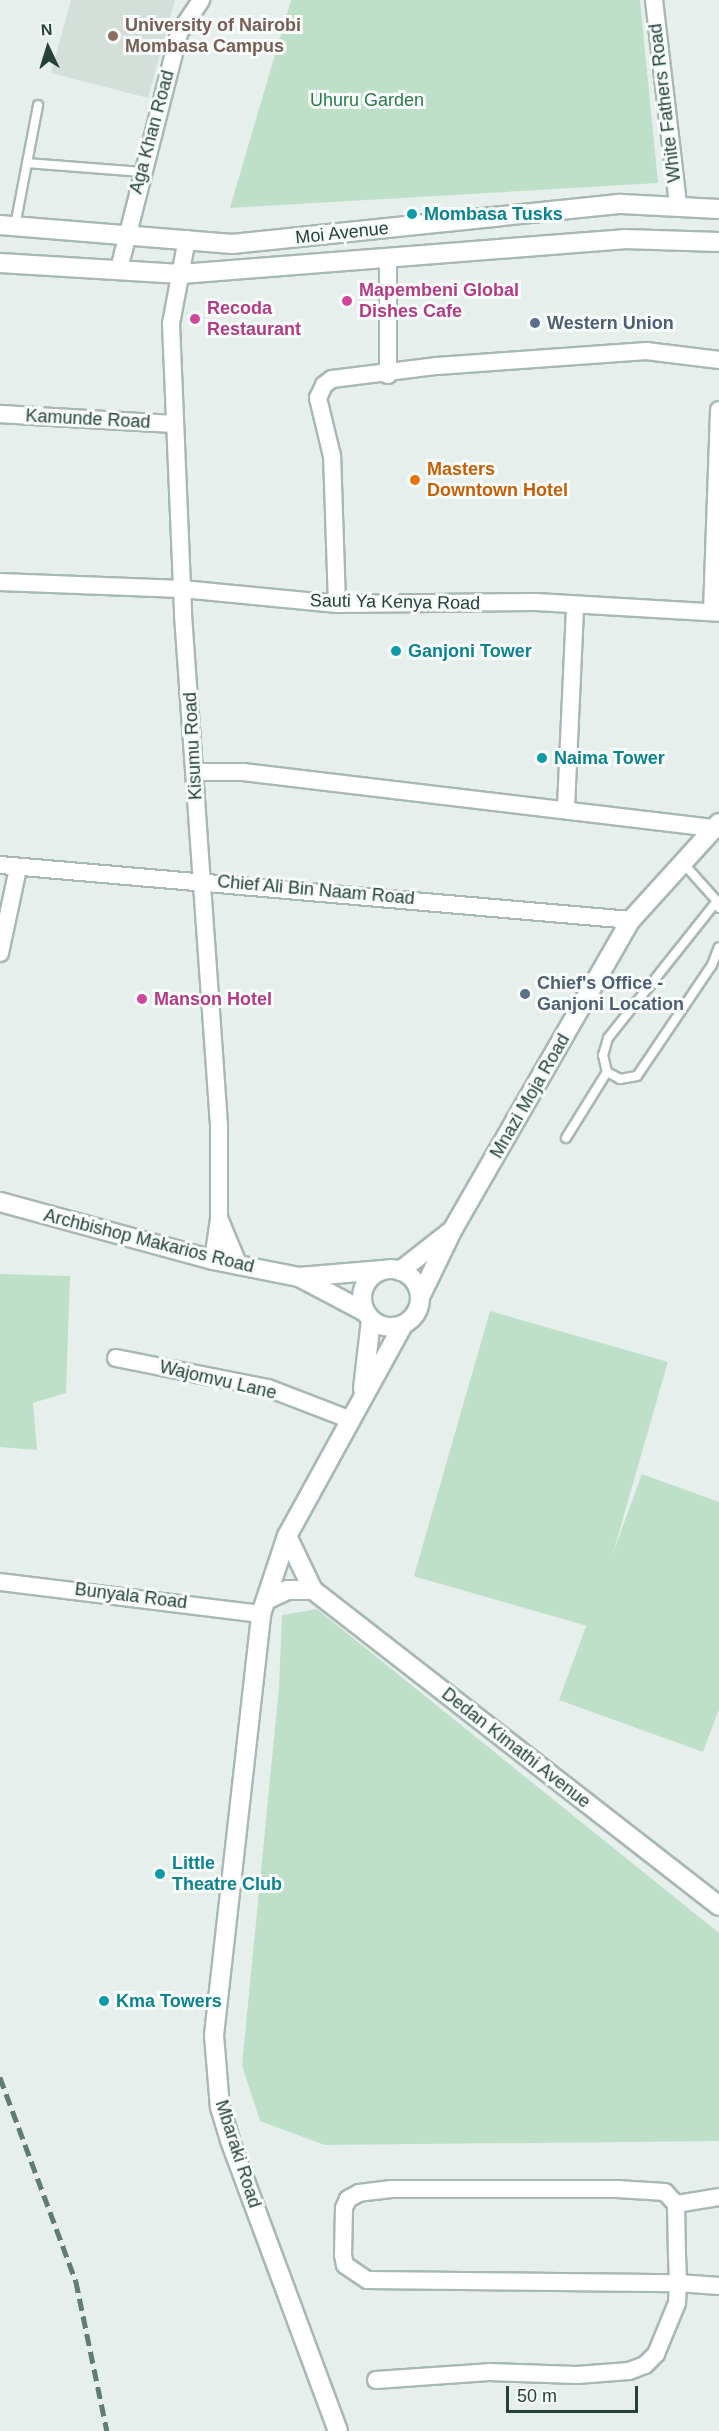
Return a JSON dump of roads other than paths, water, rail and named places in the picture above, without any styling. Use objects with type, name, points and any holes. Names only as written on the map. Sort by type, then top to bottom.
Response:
[{"type":"main road","name":"Moi Avenue","points":[[7,225],[232,244],[621,204],[678,205],[719,209]]},
{"type":"main road","name":"Moi Avenue","points":[[0,263],[119,268],[181,274],[388,260],[624,239],[719,242]]},
{"type":"main road","name":"Mnazi Moja Road","points":[[420,1297],[453,1229],[632,920],[717,825]]},
{"type":"main road","name":"Archbishop Makarios Road","points":[[0,1202],[213,1260],[299,1277]]},
{"type":"main road","points":[[362,1400],[368,1316],[364,1287],[453,1229]]},
{"type":"main road","points":[[263,1607],[287,1536],[403,1324],[412,1318],[420,1297],[417,1285],[392,1270],[299,1277]]},
{"type":"main road","points":[[299,1277],[368,1316],[381,1326],[403,1324]]},
{"type":"main road","name":"Dedan Kimathi Avenue","points":[[287,1536],[313,1590],[719,1906]]},
{"type":"main road","points":[[263,1607],[287,1590],[313,1590]]},
{"type":"main road","name":"Mbaraki Road","points":[[263,1607],[214,2034],[218,2088],[230,2140],[338,2431]]},
{"type":"street","name":"Aga Khan Road","points":[[119,268],[125,234],[179,33],[200,0]]},
{"type":"street","name":"White Fathers Road","points":[[654,0],[678,205]]},
{"type":"street","name":"Kisumu Road","points":[[187,239],[171,324],[182,589],[219,1125],[219,1219],[213,1260]]},
{"type":"street","points":[[387,375],[388,260]]},
{"type":"street","points":[[338,604],[332,456],[319,405],[319,391],[332,379],[367,373],[387,375],[437,366],[646,351],[719,360]]},
{"type":"street","points":[[716,612],[719,410]]},
{"type":"street","name":"Kamunde Road","points":[[0,414],[176,424]]},
{"type":"street","name":"Sauti Ya Kenya Road","points":[[0,582],[182,589],[338,604],[536,602],[575,606],[716,612]]},
{"type":"street","points":[[566,807],[575,606]]},
{"type":"street","points":[[195,772],[243,772],[717,825]]},
{"type":"street","name":"Chief Ali Bin Naam Road","points":[[0,865],[632,920]]},
{"type":"street","points":[[0,953],[18,868]]},
{"type":"street","name":"Kisumu Road","points":[[219,1219],[239,1266]]},
{"type":"street","name":"Wajomvu Lane","points":[[116,1358],[268,1388],[351,1420]]},
{"type":"street","name":"Bunyala Road","points":[[0,1582],[263,1607]]},
{"type":"street","points":[[376,2380],[449,2374],[544,2376],[628,2371],[645,2365],[656,2354],[671,2320],[678,2283],[675,2204],[673,2197],[665,2192],[617,2189],[391,2189],[359,2193],[348,2199],[344,2208],[343,2255],[345,2265],[367,2280],[678,2283],[719,2286]]},
{"type":"street","points":[[675,2204],[719,2197]]},
{"type":"lane","points":[[7,225],[27,163],[38,105]]},
{"type":"lane","points":[[27,163],[142,172]]},
{"type":"lane","points":[[566,1138],[607,1072],[603,1055],[608,1038],[718,905],[684,863]]},
{"type":"lane","points":[[607,1072],[620,1079],[637,1076],[712,965],[719,947]]},
{"type":"railway","points":[[0,2077],[76,2281],[107,2431]]},
{"type":"place","name":"University of Nairobi Mombasa Campus","points":[[113,36]]},
{"type":"place","name":"Mombasa Tusks","points":[[412,214]]},
{"type":"place","name":"Mapembeni Global Dishes Cafe","points":[[347,301]]},
{"type":"place","name":"Recoda Restaurant","points":[[195,319]]},
{"type":"place","name":"Western Union","points":[[535,323]]},
{"type":"place","name":"Masters Downtown Hotel","points":[[415,480]]},
{"type":"place","name":"Ganjoni Tower","points":[[396,651]]},
{"type":"place","name":"Naima Tower","points":[[542,758]]},
{"type":"place","name":"Chief's Office - Ganjoni Location","points":[[525,994]]},
{"type":"place","name":"Manson Hotel","points":[[142,999]]},
{"type":"place","name":"Little Theatre Club","points":[[160,1874]]},
{"type":"place","name":"Kma Towers","points":[[104,2001]]},
{"type":"park label","name":"Uhuru Garden","points":[[367,100]]}]
